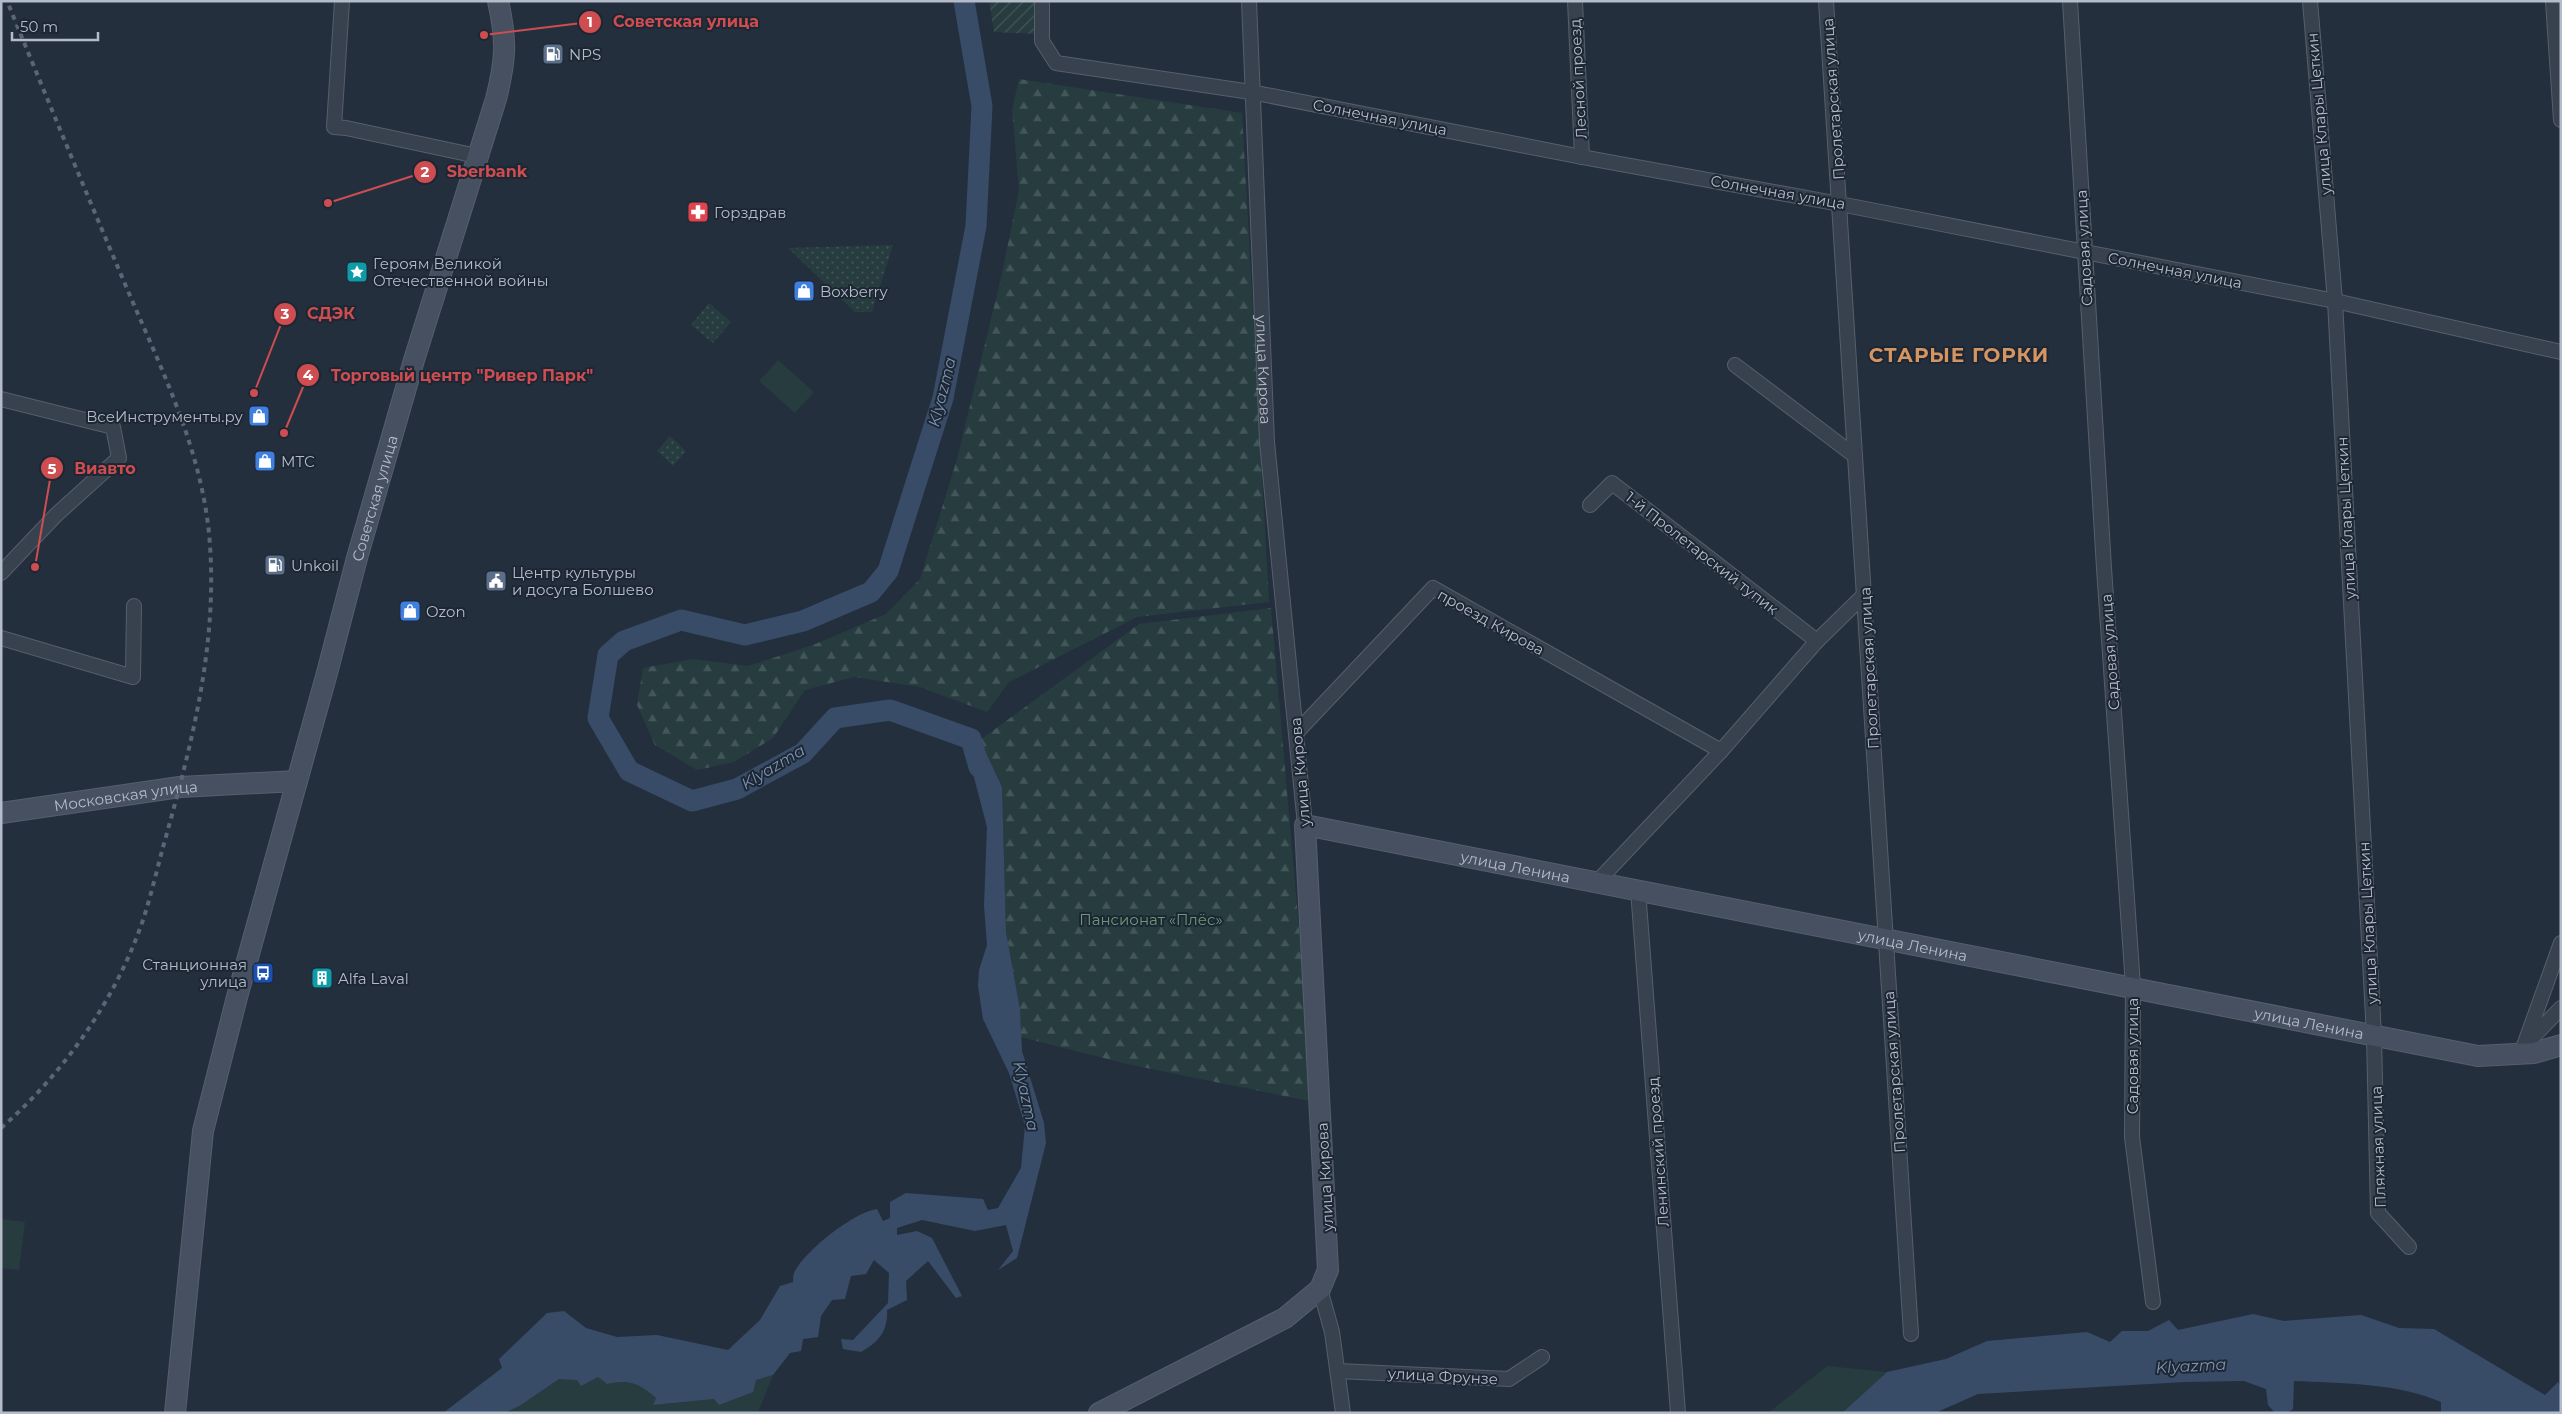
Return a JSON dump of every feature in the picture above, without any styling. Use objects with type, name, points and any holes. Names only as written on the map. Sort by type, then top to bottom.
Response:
[{"type":"street","points":[[342,1],[334,127],[477,156]]},
{"type":"street","name":"Советская улица","points":[[175,1413],[203,1131],[236,996],[411,370],[496,98],[505,63],[505,34],[498,1]]},
{"type":"street","name":"Солнечная улица","points":[[1042,1],[1042,41],[1056,63],[1251,92],[1582,157],[1840,204],[2335,301],[2561,352]]},
{"type":"street","name":"улица Кирова","points":[[1249,1],[1251,92],[1267,442],[1305,825],[1329,1248],[1328,1270],[1320,1289]]},
{"type":"street","name":"Лесной проезд","points":[[1575,1],[1582,157]]},
{"type":"street","name":"Пролетарская улица","points":[[1826,1],[1911,1334]]},
{"type":"street","name":"Садовая улица","points":[[2070,1],[2133,986],[2132,1137],[2153,1302]]},
{"type":"street","name":"улица Клары Цеткин","points":[[2310,1],[2335,301],[2374,1036]]},
{"type":"street","points":[[2553,1],[2561,120]]},
{"type":"street","points":[[1735,365],[1855,456]]},
{"type":"street","points":[[1,399],[113,427],[119,458],[56,515],[1,574]]},
{"type":"street","name":"1-й Пролетарский тупик","points":[[1590,505],[1612,483],[1817,642]]},
{"type":"street","name":"проезд Кирова","points":[[1297,732],[1433,588],[1720,751]]},
{"type":"street","points":[[1597,882],[1720,751],[1817,642],[1865,594]]},
{"type":"street","points":[[1,638],[132,677],[134,606]]},
{"type":"street","name":"Московская улица","points":[[1,813],[180,787],[296,781]]},
{"type":"street","points":[[252,784],[288,809]]},
{"type":"street","name":"улица Ленина","points":[[1305,825],[2133,986],[2478,1056],[2522,1050],[2548,1050],[2561,1045]]},
{"type":"street","name":"Ленинский проезд","points":[[1638,890],[1678,1413]]},
{"type":"street","points":[[2522,1050],[2561,943]]},
{"type":"street","points":[[2522,1050],[2561,1008]]},
{"type":"street","name":"Пляжная улица","points":[[2374,1036],[2378,1213],[2409,1247]]},
{"type":"street","points":[[1099,1413],[1285,1318],[1320,1289],[1332,1332],[1343,1413]]},
{"type":"street","name":"улица Фрунзе","points":[[1338,1371],[1509,1379],[1542,1357]]},
{"type":"green space","points":[[989,1],[1037,1],[1036,34],[994,32]]},
{"type":"green space","points":[[1019,79],[1242,113],[1269,602],[1137,617],[1009,682],[987,712],[920,687],[854,677],[805,690],[773,738],[734,762],[697,770],[655,745],[637,705],[643,668],[693,659],[748,666],[813,645],[886,614],[920,579],[957,459],[1001,278],[1019,190],[1012,110]]},
{"type":"green space","points":[[893,245],[872,312],[855,312],[788,248]]},
{"type":"green space","points":[[709,303],[731,322],[713,343],[691,325]]},
{"type":"green space","points":[[778,360],[814,392],[795,413],[759,381]]},
{"type":"green space","points":[[670,436],[686,451],[673,466],[657,451]]},
{"type":"green space","name":"Пансионат «Плёс»","points":[[1271,608],[1314,1102],[1127,1064],[1021,1037],[1020,1009],[1006,932],[1002,787],[980,740],[1139,624]]},
{"type":"green space","points":[[1,1219],[25,1222],[19,1270],[1,1268]]},
{"type":"green space","points":[[1827,1366],[1887,1372],[1842,1413],[1768,1413]]},
{"type":"green space","points":[[773,1375],[758,1413],[505,1413],[521,1405],[559,1379],[598,1377],[607,1384],[628,1382],[639,1386],[656,1398],[653,1405],[714,1399],[756,1380]]},
{"type":"water","points":[[964,739],[980,740],[1002,787],[1006,932],[1020,1009],[1022,1051],[1044,1123],[1046,1143],[1017,1258],[998,1270],[1013,1251],[1006,1225],[975,1231],[922,1220],[897,1228],[897,1235],[917,1231],[932,1238],[962,1296],[956,1298],[928,1261],[906,1281],[907,1300],[887,1310],[884,1330],[877,1340],[861,1352],[843,1349],[841,1339],[853,1340],[888,1303],[889,1273],[874,1260],[866,1274],[851,1276],[845,1299],[832,1300],[821,1316],[818,1337],[803,1339],[801,1351],[790,1353],[773,1375],[756,1380],[753,1392],[719,1405],[714,1399],[653,1405],[656,1398],[639,1386],[628,1382],[607,1384],[598,1377],[581,1386],[577,1380],[559,1379],[521,1405],[505,1413],[443,1413],[502,1368],[499,1359],[547,1313],[564,1311],[586,1328],[617,1337],[657,1335],[728,1350],[760,1320],[780,1286],[793,1282],[795,1271],[809,1253],[832,1233],[856,1217],[877,1209],[883,1221],[890,1218],[890,1202],[906,1193],[983,1199],[988,1210],[998,1208],[1021,1168],[1025,1126],[1009,1073],[983,1019],[978,986],[979,970],[987,945],[984,906],[987,827]]},
{"type":"water","points":[[2253,1314],[2284,1321],[2361,1315],[2399,1328],[2434,1329],[2545,1395],[2558,1382],[2561,1387],[2561,1413],[2448,1413],[2441,1412],[2441,1402],[2406,1391],[2369,1385],[2294,1381],[2293,1409],[2287,1413],[2275,1413],[2268,1405],[2266,1389],[2244,1381],[2185,1382],[1978,1394],[1935,1413],[1842,1413],[1887,1372],[1946,1359],[1987,1341],[2087,1332],[2110,1342],[2122,1331],[2148,1331],[2169,1320],[2178,1330]]},
{"type":"waterway","name":"Klyazma","points":[[964,1],[982,106],[976,226],[943,398],[888,571],[871,592],[803,621],[745,635],[681,620],[624,641],[608,655],[598,718],[629,771],[692,801],[737,789],[803,753],[835,718],[890,710],[971,739],[979,767]]},
{"type":"railway","points":[[1,1128],[47,1083],[86,1032],[104,1005],[133,947],[150,898],[194,727],[207,650],[211,572],[209,533],[204,500],[197,468],[176,406],[7,1]]},
{"type":"place","name":"Советская улица","points":[[484,35]]},
{"type":"place","name":"NPS","points":[[553,54]]},
{"type":"place","name":"Sberbank","points":[[328,203]]},
{"type":"place","name":"Горздрав","points":[[698,212]]},
{"type":"place","name":"Героям Великой Отечественной войны","points":[[357,272]]},
{"type":"place","name":"Boxberry","points":[[804,291]]},
{"type":"place","name":"СДЭК","points":[[254,393]]},
{"type":"place","name":"ВсеИнструменты.ру","points":[[259,416]]},
{"type":"place","name":"Торговый центр \"Ривер Парк\"","points":[[284,433]]},
{"type":"place","name":"МТС","points":[[265,461]]},
{"type":"place","name":"Unkoil","points":[[275,565]]},
{"type":"place","name":"Виавто","points":[[35,567]]},
{"type":"place","name":"Центр культуры и досуга Болшево","points":[[496,581]]},
{"type":"place","name":"Ozon","points":[[410,611]]},
{"type":"place","name":"Станционная улица","points":[[263,973]]},
{"type":"place","name":"Alfa Laval","points":[[322,978]]},
{"type":"district","name":"СТАРЫЕ ГОРКИ","points":[[1959,355]]}]
